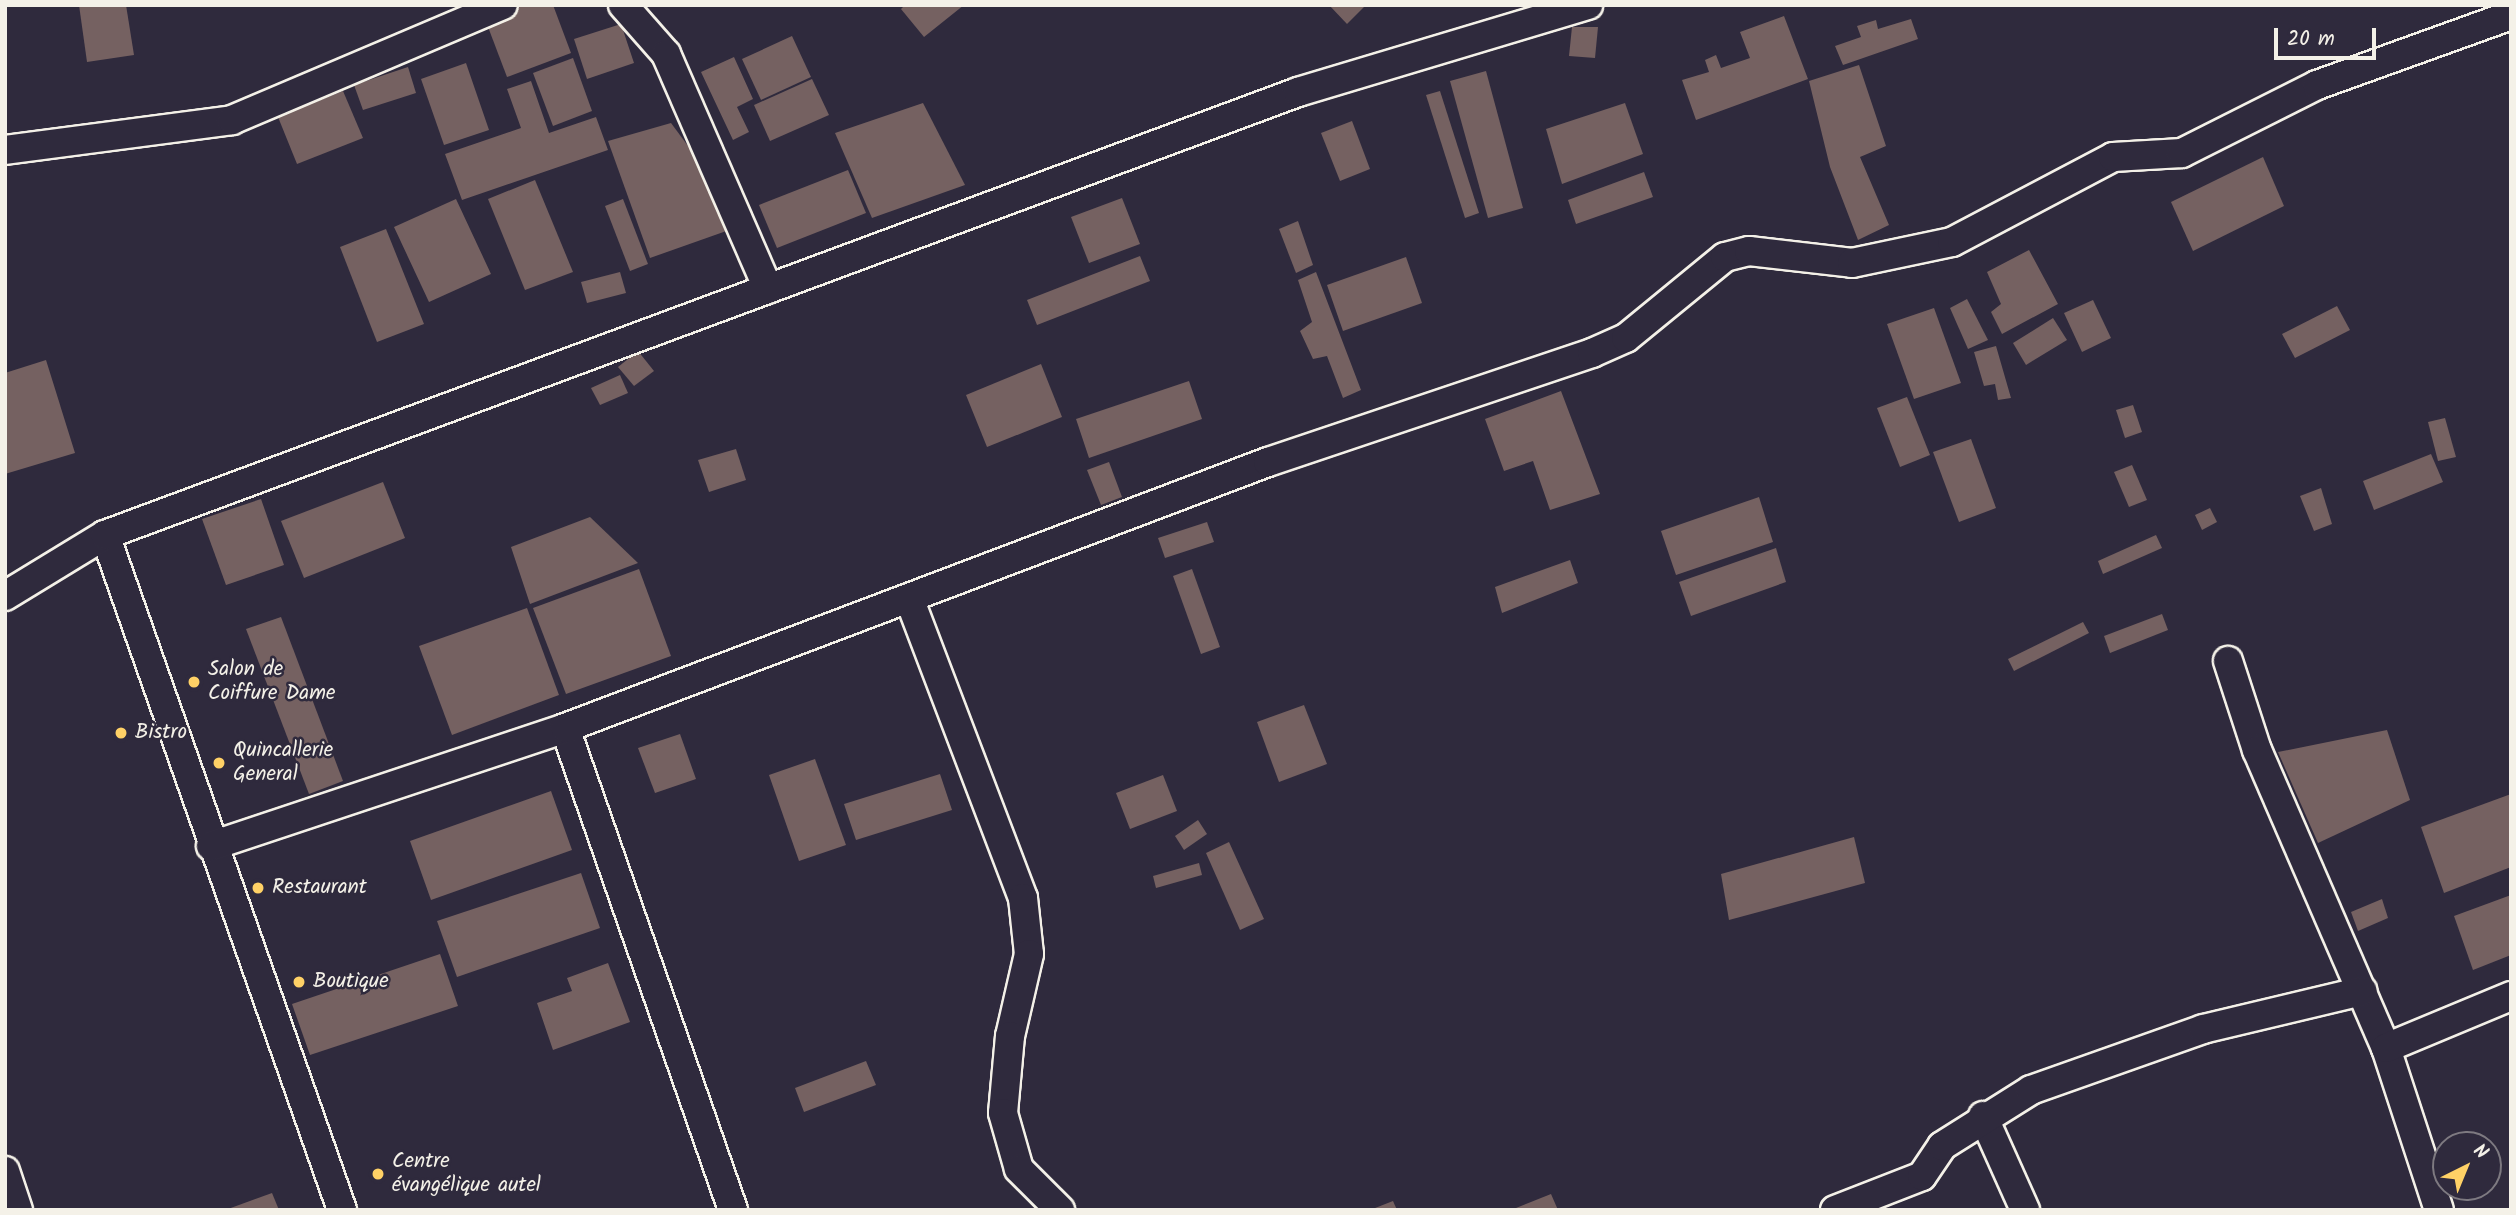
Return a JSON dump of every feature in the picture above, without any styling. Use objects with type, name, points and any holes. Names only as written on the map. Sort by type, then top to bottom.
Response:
[{"type":"street","points":[[5,150],[232,120],[503,5]]},
{"type":"street","points":[[623,5],[666,54],[768,289]]},
{"type":"street","points":[[5,596],[105,535],[1298,92],[1588,5]]},
{"type":"street","points":[[211,846],[565,728],[1268,462],[1603,348],[1666,309],[1725,257],[1749,251],[1827,265],[1952,242],[2113,156],[2182,153],[2317,85],[2511,15]]},
{"type":"street","points":[[105,535],[211,846],[342,1210]]},
{"type":"street","points":[[909,598],[1023,898],[1029,954],[1010,1036],[1003,1113],[1019,1169],[1059,1210]]},
{"type":"street","points":[[2228,661],[2257,750],[2363,991],[2385,1048],[2438,1210]]},
{"type":"street","points":[[565,728],[733,1210]]},
{"type":"street","points":[[1835,1210],[1922,1175],[1942,1146],[1983,1116],[2031,1090],[2203,1029],[2363,991]]},
{"type":"street","points":[[2385,1048],[2511,996]]},
{"type":"street","points":[[1983,1116],[2025,1210]]},
{"type":"street","points":[[5,1171],[18,1210]]},
{"type":"building","points":[[79,5],[126,5],[134,55],[87,62]]},
{"type":"building","points":[[524,5],[553,5],[571,53],[507,77],[485,19]]},
{"type":"building","points":[[905,5],[964,5],[924,37],[901,9]]},
{"type":"building","points":[[1329,5],[1366,5],[1347,24]]},
{"type":"building","points":[[1784,16],[1808,79],[1696,120],[1682,80],[1709,72],[1705,60],[1716,55],[1721,68],[1750,58],[1740,32]]},
{"type":"building","points":[[1911,19],[1918,39],[1843,65],[1835,46],[1861,37],[1857,26],[1876,20],[1878,29]]},
{"type":"building","points":[[621,24],[634,63],[587,79],[574,39]]},
{"type":"building","points":[[1572,27],[1598,27],[1595,58],[1569,56]]},
{"type":"building","points":[[792,36],[811,77],[761,100],[742,59]]},
{"type":"building","points":[[734,57],[753,99],[737,107],[749,132],[733,140],[701,72]]},
{"type":"building","points":[[573,58],[592,111],[553,126],[533,73]]},
{"type":"building","points":[[466,63],[489,130],[444,145],[421,79]]},
{"type":"building","points":[[1859,65],[1886,146],[1860,157],[1889,225],[1858,240],[1830,167],[1809,81]]},
{"type":"building","points":[[408,67],[416,93],[363,110],[354,85]]},
{"type":"building","points":[[1486,71],[1523,208],[1488,218],[1450,81]]},
{"type":"building","points":[[812,79],[829,115],[770,141],[754,105]]},
{"type":"building","points":[[531,81],[549,133],[596,117],[608,150],[462,200],[445,154],[521,128],[507,89]]},
{"type":"building","points":[[343,91],[363,138],[297,164],[278,117]]},
{"type":"building","points":[[1440,91],[1479,213],[1465,218],[1426,95]]},
{"type":"building","points":[[923,103],[965,185],[872,218],[835,133]]},
{"type":"building","points":[[1625,103],[1643,154],[1562,184],[1546,129]]},
{"type":"building","points":[[1352,121],[1370,169],[1340,181],[1321,133]]},
{"type":"building","points":[[671,123],[714,181],[732,229],[650,258],[608,141]]},
{"type":"building","points":[[2263,157],[2284,206],[2193,251],[2171,202]]},
{"type":"building","points":[[848,170],[866,213],[777,248],[759,205]]},
{"type":"building","points":[[1644,172],[1653,197],[1576,224],[1568,200]]},
{"type":"building","points":[[535,180],[573,272],[525,290],[488,199]]},
{"type":"building","points":[[1122,198],[1140,244],[1089,263],[1071,217]]},
{"type":"building","points":[[456,199],[491,274],[429,302],[394,227]]},
{"type":"building","points":[[623,199],[648,264],[630,271],[605,206]]},
{"type":"building","points":[[1298,221],[1313,265],[1296,273],[1279,229]]},
{"type":"building","points":[[386,229],[424,324],[377,342],[340,247]]},
{"type":"building","points":[[2029,250],[2058,304],[2002,334],[1991,312],[2001,304],[1987,272]]},
{"type":"building","points":[[1140,256],[1150,281],[1037,325],[1027,300]]},
{"type":"building","points":[[1406,257],[1422,303],[1343,331],[1327,285]]},
{"type":"building","points":[[620,272],[626,293],[587,303],[581,282]]},
{"type":"building","points":[[1316,272],[1361,390],[1343,398],[1327,356],[1313,359],[1300,331],[1312,322],[1298,280]]},
{"type":"building","points":[[1967,299],[1988,340],[1968,349],[1950,308]]},
{"type":"building","points":[[2093,300],[2111,338],[2082,352],[2064,313]]},
{"type":"building","points":[[2337,306],[2350,330],[2295,358],[2282,334]]},
{"type":"building","points":[[1934,308],[1961,383],[1914,399],[1887,324]]},
{"type":"building","points":[[2053,318],[2067,340],[2026,365],[2013,343]]},
{"type":"building","points":[[1996,346],[2011,398],[1998,400],[1995,384],[1984,386],[1974,352]]},
{"type":"building","points":[[638,351],[654,371],[634,386],[618,367]]},
{"type":"building","points":[[46,360],[75,453],[5,474],[5,373]]},
{"type":"building","points":[[1041,364],[1062,417],[987,447],[966,395]]},
{"type":"building","points":[[620,375],[628,393],[600,405],[591,388]]},
{"type":"building","points":[[1189,381],[1202,419],[1089,458],[1076,419]]},
{"type":"building","points":[[1561,391],[1600,494],[1550,510],[1533,461],[1504,471],[1485,419]]},
{"type":"building","points":[[1907,397],[1930,455],[1900,467],[1877,408]]},
{"type":"building","points":[[2133,405],[2142,432],[2125,438],[2116,410]]},
{"type":"building","points":[[2445,418],[2456,457],[2438,461],[2428,422]]},
{"type":"building","points":[[1971,439],[1996,508],[1959,522],[1933,452]]},
{"type":"building","points":[[736,449],[746,480],[709,492],[698,460]]},
{"type":"building","points":[[2431,454],[2443,482],[2374,510],[2363,481]]},
{"type":"building","points":[[1109,462],[1122,497],[1101,505],[1087,470]]},
{"type":"building","points":[[2132,465],[2147,500],[2129,507],[2114,472]]},
{"type":"building","points":[[383,482],[405,538],[304,578],[281,521]]},
{"type":"building","points":[[2321,488],[2332,524],[2314,531],[2300,496]]},
{"type":"building","points":[[1759,497],[1773,542],[1676,575],[1661,531]]},
{"type":"building","points":[[261,499],[284,565],[226,585],[202,519]]},
{"type":"building","points":[[2210,508],[2217,522],[2202,530],[2195,515]]},
{"type":"building","points":[[590,517],[638,563],[530,604],[511,547]]},
{"type":"building","points":[[1207,522],[1214,542],[1165,558],[1158,538]]},
{"type":"building","points":[[2156,535],[2162,548],[2103,574],[2098,561]]},
{"type":"building","points":[[1776,548],[1786,582],[1691,616],[1679,582]]},
{"type":"building","points":[[1570,560],[1578,583],[1502,613],[1495,587]]},
{"type":"building","points":[[639,569],[671,656],[566,694],[533,608]]},
{"type":"building","points":[[1192,569],[1220,647],[1201,654],[1173,576]]},
{"type":"building","points":[[527,608],[559,695],[452,735],[419,646]]},
{"type":"building","points":[[2162,614],[2168,630],[2110,653],[2104,636]]},
{"type":"building","points":[[281,617],[343,781],[309,794],[246,629]]},
{"type":"building","points":[[2083,622],[2089,633],[2014,671],[2008,659]]},
{"type":"building","points":[[1304,705],[1327,764],[1279,782],[1257,722]]},
{"type":"building","points":[[2387,730],[2410,800],[2318,843],[2278,752]]},
{"type":"building","points":[[680,734],[696,779],[655,793],[638,748]]},
{"type":"building","points":[[815,759],[846,845],[799,861],[769,775]]},
{"type":"building","points":[[940,774],[952,810],[856,840],[844,804]]},
{"type":"building","points":[[1163,775],[1177,811],[1130,829],[1116,793]]},
{"type":"building","points":[[551,791],[572,850],[431,900],[410,841]]},
{"type":"building","points":[[2511,794],[2511,867],[2444,893],[2421,827]]},
{"type":"building","points":[[1198,820],[1207,834],[1184,850],[1175,836]]},
{"type":"building","points":[[1854,837],[1865,883],[1729,920],[1721,874]]},
{"type":"building","points":[[1229,842],[1264,919],[1240,930],[1206,853]]},
{"type":"building","points":[[1199,863],[1202,875],[1156,888],[1153,876]]},
{"type":"building","points":[[581,873],[600,928],[457,977],[437,921]]},
{"type":"building","points":[[2511,895],[2511,955],[2473,970],[2454,916]]},
{"type":"building","points":[[2382,899],[2388,918],[2358,931],[2351,912]]},
{"type":"building","points":[[440,954],[458,1006],[310,1055],[292,1004]]},
{"type":"building","points":[[608,963],[630,1022],[553,1050],[537,1003],[572,991],[567,978]]},
{"type":"building","points":[[866,1061],[876,1085],[804,1112],[795,1088]]},
{"type":"building","points":[[272,1193],[279,1210],[228,1210],[228,1209]]},
{"type":"building","points":[[1551,1194],[1558,1210],[1511,1210]]},
{"type":"building","points":[[1393,1201],[1397,1210],[1370,1210]]},
{"type":"place","name":"Salon de Coiffure Dame","points":[[194,682]]},
{"type":"place","name":"Bistro","points":[[121,733]]},
{"type":"place","name":"Quincallerie General","points":[[219,763]]},
{"type":"place","name":"Restaurant","points":[[258,888]]},
{"type":"place","name":"Boutique","points":[[299,982]]},
{"type":"place","name":"Centre évangélique autel","points":[[378,1174]]}]
